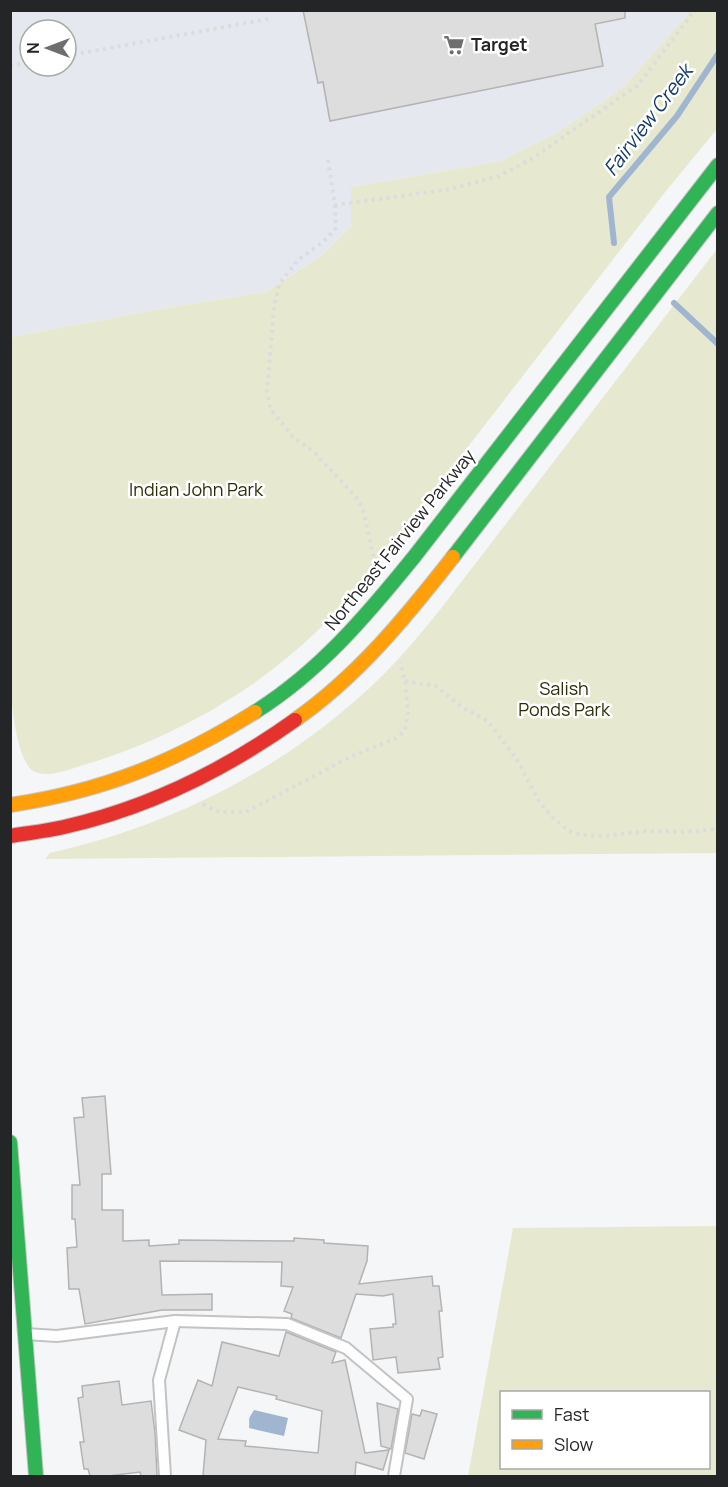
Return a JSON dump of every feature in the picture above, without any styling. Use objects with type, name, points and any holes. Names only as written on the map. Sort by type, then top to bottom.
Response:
[{"type":"main road","name":"Northeast Fairview Parkway","points":[[10,806],[29,804],[86,790],[144,772],[209,740],[237,723],[271,701],[328,656],[407,566],[717,165]]},
{"type":"main road","points":[[10,836],[32,834],[115,813],[186,786],[295,721],[344,681],[387,639],[429,588],[717,213]]},
{"type":"main road","points":[[10,1142],[36,1476]]},
{"type":"lane","points":[[165,1476],[159,1380],[175,1321]]},
{"type":"lane","points":[[25,1334],[57,1336],[175,1321],[286,1324],[346,1348],[407,1399],[394,1476]]},
{"type":"path","points":[[335,205],[451,189],[499,176],[533,158],[638,85],[695,10]]},
{"type":"path","points":[[78,54],[268,19]]},
{"type":"path","points":[[328,160],[336,228],[323,242],[297,260],[279,284],[274,308],[267,391],[271,410],[293,437],[314,452],[356,497],[363,510],[374,559]]},
{"type":"path","points":[[186,786],[199,802],[219,812],[246,812],[352,756],[397,738],[405,730],[408,713],[405,681],[400,662]]},
{"type":"path","points":[[405,681],[435,686],[463,708],[488,721],[517,760],[540,803],[568,831],[583,835],[603,836],[647,831],[683,832],[717,829]]},
{"type":"shaded area","points":[[11,11],[690,11],[625,86],[557,133],[501,161],[351,187],[351,226],[321,256],[266,292],[11,337]]},
{"type":"green space","name":"Indian John Park","points":[[690,11],[717,11],[717,129],[666,191],[355,591],[323,626],[289,656],[263,677],[206,713],[177,729],[115,755],[70,770],[46,774],[33,771],[28,766],[20,748],[11,696],[9,635],[11,337],[266,292],[321,256],[351,226],[351,187],[501,161],[557,133],[625,86]]},
{"type":"green space","name":"Salish Ponds Park","points":[[717,249],[717,853],[45,859],[50,853],[142,826],[228,788],[309,738],[382,676],[439,611]]},
{"type":"green space","points":[[717,1226],[717,1476],[468,1476],[513,1228]]},
{"type":"water","points":[[254,1410],[288,1418],[284,1436],[249,1428],[249,1419]]},
{"type":"building","name":"Target","points":[[303,10],[625,10],[625,18],[595,24],[603,66],[330,121],[323,82],[318,83]]},
{"type":"building","points":[[105,1096],[111,1174],[102,1174],[102,1210],[123,1210],[123,1241],[149,1240],[149,1246],[179,1244],[179,1240],[294,1241],[294,1238],[368,1246],[367,1261],[359,1284],[432,1276],[433,1286],[439,1286],[443,1357],[438,1358],[440,1369],[398,1373],[396,1357],[373,1360],[370,1329],[393,1327],[393,1324],[396,1324],[393,1294],[383,1296],[356,1294],[341,1338],[291,1318],[292,1314],[284,1311],[293,1287],[281,1286],[282,1262],[160,1261],[162,1295],[212,1294],[212,1310],[162,1310],[85,1324],[79,1289],[69,1289],[67,1248],[77,1247],[75,1219],[72,1219],[72,1185],[80,1185],[74,1118],[84,1117],[82,1098]]},
{"type":"building","points":[[286,1332],[336,1352],[332,1363],[345,1360],[365,1453],[389,1450],[383,1470],[356,1462],[355,1476],[203,1476],[206,1440],[179,1430],[198,1380],[212,1386],[222,1342],[279,1356]],"holes":[[[238,1387],[277,1396],[276,1399],[322,1411],[318,1453],[245,1446],[246,1441],[218,1439]]]},
{"type":"building","points":[[119,1381],[122,1405],[151,1401],[157,1476],[141,1476],[140,1472],[90,1476],[88,1469],[84,1469],[80,1442],[84,1442],[78,1398],[83,1397],[82,1386]]},
{"type":"building","points":[[377,1403],[398,1409],[391,1449],[381,1446]]},
{"type":"building","points":[[422,1410],[437,1414],[424,1459],[405,1453],[412,1414],[420,1416]]},
{"type":"waterway","name":"Fairview Creek","points":[[614,243],[609,197],[677,116],[718,54]]},
{"type":"waterway","name":"Fairview Creek","points":[[674,303],[718,344]]},
{"type":"traffic: fast","points":[[255,712],[321,661],[378,600],[414,557],[718,165]]},
{"type":"traffic: fast","points":[[453,557],[718,213]]},
{"type":"traffic: fast","points":[[10,1142],[36,1476]]},
{"type":"traffic: slow","points":[[295,720],[318,703],[360,665],[399,623],[453,557]]},
{"type":"traffic: slow","points":[[10,805],[77,792],[138,772],[196,746],[255,712]]},
{"type":"traffic: jam","points":[[10,836],[95,819],[156,798],[213,771],[295,720]]},
{"type":"place","name":"Target","points":[[454,45]]}]
